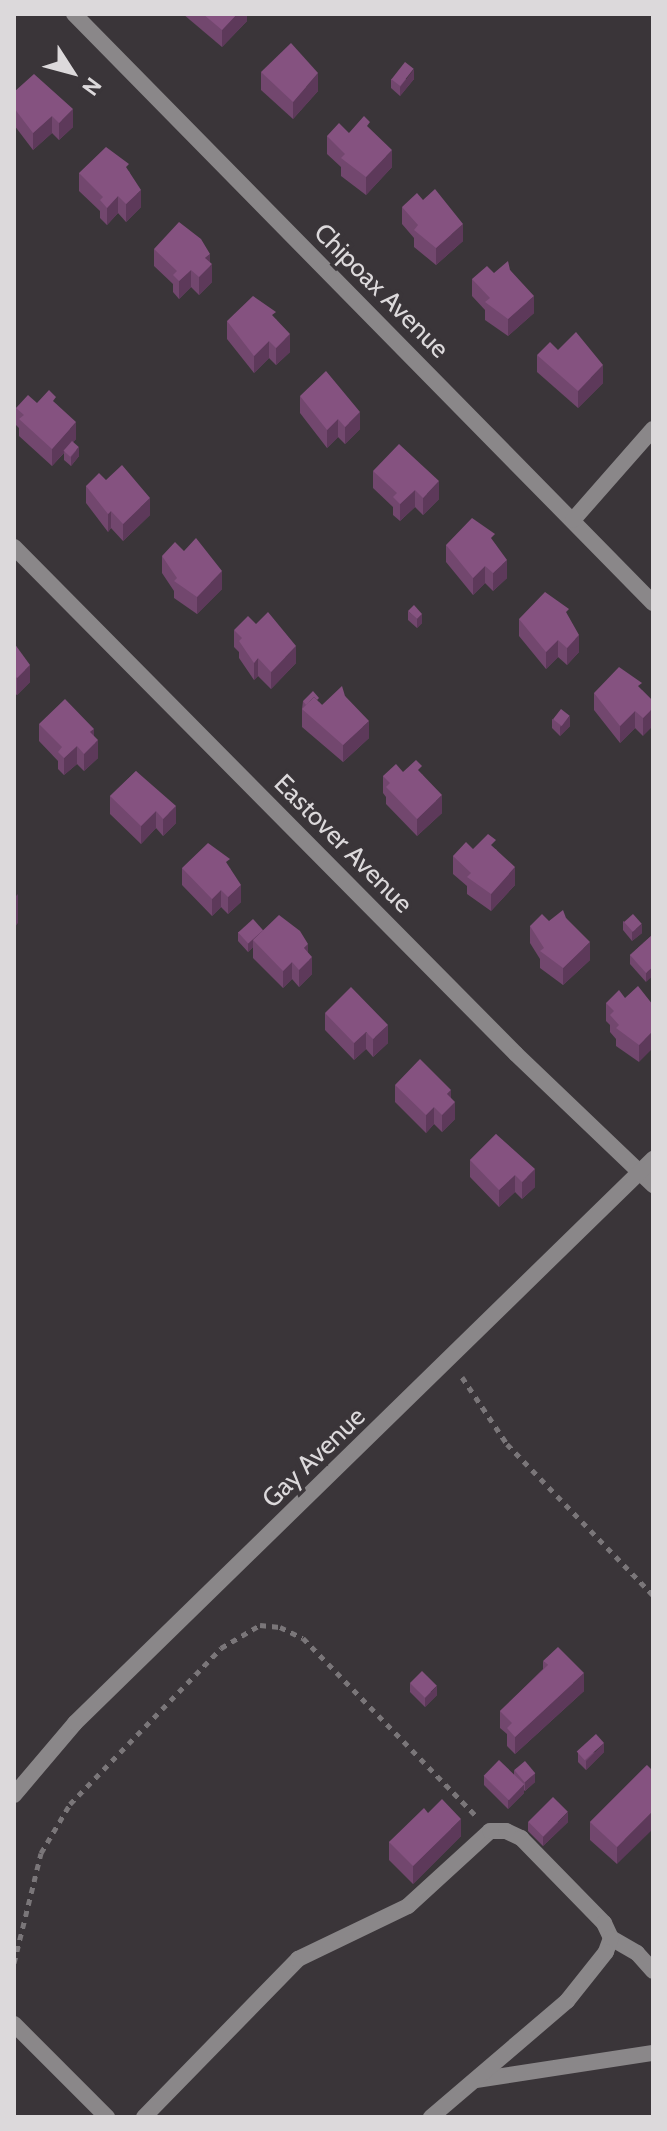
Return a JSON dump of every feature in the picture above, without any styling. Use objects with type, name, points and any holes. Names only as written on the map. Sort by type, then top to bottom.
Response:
[{"type":"street","name":"Chipoax Avenue","points":[[74,14],[653,603]]},
{"type":"street","points":[[573,520],[653,429]]},
{"type":"street","name":"Eastover Avenue","points":[[14,547],[638,1175],[653,1185]]},
{"type":"street","name":"Gay Avenue","points":[[14,1795],[75,1723],[653,1159]]},
{"type":"street","points":[[144,2117],[298,1959],[408,1906],[490,1831],[521,1838],[604,1923],[611,1938],[637,1953],[653,1971]]},
{"type":"street","points":[[431,2117],[567,2001],[606,1952],[611,1938]]},
{"type":"street","points":[[14,2024],[107,2117]]},
{"type":"street","points":[[474,2081],[653,2053]]},
{"type":"path","points":[[450,1360],[507,1444],[653,1595]]},
{"type":"path","points":[[14,1963],[41,1853],[70,1804],[221,1648],[260,1625],[280,1627],[303,1638],[490,1831]]},
{"type":"building","points":[[203,14],[237,14],[222,30]]},
{"type":"building","points":[[291,43],[318,73],[293,102],[261,72]]},
{"type":"building","points":[[405,62],[414,69],[400,86],[391,79]]},
{"type":"building","points":[[34,74],[73,109],[59,123],[52,116],[33,133],[14,108],[14,92]]},
{"type":"building","points":[[364,116],[370,122],[367,126],[392,150],[366,177],[341,158],[345,154],[327,136],[339,123],[349,133]]},
{"type":"building","points":[[106,147],[129,164],[126,167],[141,190],[126,204],[118,196],[107,208],[100,200],[103,197],[79,173]]},
{"type":"building","points":[[435,189],[463,224],[436,248],[414,230],[418,225],[402,207],[417,193],[423,200]]},
{"type":"building","points":[[179,222],[201,239],[210,254],[205,258],[212,264],[199,277],[191,270],[179,281],[173,275],[177,271],[154,249]]},
{"type":"building","points":[[508,261],[510,270],[534,296],[508,319],[485,302],[490,298],[472,279],[487,266],[494,273]]},
{"type":"building","points":[[253,296],[276,312],[272,315],[290,334],[276,348],[269,341],[254,356],[227,321]]},
{"type":"building","points":[[576,332],[603,365],[578,391],[537,355],[550,342],[558,350]]},
{"type":"building","points":[[326,371],[360,412],[345,427],[338,419],[327,430],[300,396]]},
{"type":"building","points":[[49,390],[56,397],[53,401],[76,422],[52,449],[19,419],[24,415],[16,408],[28,395],[37,403]]},
{"type":"building","points":[[72,441],[79,447],[70,457],[63,451]]},
{"type":"building","points":[[399,444],[439,481],[423,498],[415,490],[400,504],[393,497],[397,493],[373,471]]},
{"type":"building","points":[[122,465],[150,498],[123,524],[111,511],[108,514],[86,486],[99,473],[106,480]]},
{"type":"building","points":[[472,518],[495,534],[491,538],[507,560],[493,573],[485,566],[473,578],[446,545]]},
{"type":"building","points":[[196,538],[222,571],[197,597],[174,581],[177,578],[162,556],[175,542],[184,551]]},
{"type":"building","points":[[545,592],[569,609],[566,612],[579,635],[567,648],[558,640],[546,652],[519,619]]},
{"type":"building","points":[[414,605],[422,614],[417,619],[408,611]]},
{"type":"building","points":[[268,612],[296,646],[271,672],[258,658],[254,663],[239,641],[242,638],[234,630],[248,616],[256,624]]},
{"type":"building","points":[[14,643],[30,665],[17,678],[14,675]]},
{"type":"building","points":[[619,667],[642,683],[638,686],[653,701],[653,708],[643,718],[635,711],[620,726],[594,693]]},
{"type":"building","points":[[342,686],[345,696],[369,721],[343,745],[302,709],[314,697],[322,705]]},
{"type":"building","points":[[313,691],[319,698],[314,697],[306,705],[303,701]]},
{"type":"building","points":[[65,699],[94,729],[90,732],[98,740],[84,754],[77,746],[64,758],[58,752],[62,747],[39,724]]},
{"type":"building","points":[[561,709],[570,716],[562,726],[553,719]]},
{"type":"building","points":[[416,760],[422,766],[418,770],[442,795],[417,819],[386,787],[390,783],[383,776],[396,764],[403,772]]},
{"type":"building","points":[[136,771],[176,806],[163,819],[156,811],[141,826],[110,796]]},
{"type":"building","points":[[488,834],[496,840],[491,845],[515,867],[491,894],[467,877],[471,873],[453,856],[466,842],[473,849]]},
{"type":"building","points":[[208,843],[230,859],[226,862],[241,885],[228,897],[221,890],[212,899],[182,868]]},
{"type":"building","points":[[563,910],[566,918],[590,942],[563,968],[540,951],[544,948],[530,926],[542,914],[549,921]]},
{"type":"building","points":[[633,914],[642,924],[633,932],[624,922]]},
{"type":"building","points":[[279,915],[300,931],[308,944],[304,948],[312,957],[299,970],[292,962],[283,971],[253,940]]},
{"type":"building","points":[[253,919],[263,930],[248,944],[238,932]]},
{"type":"building","points":[[651,936],[653,967],[646,973],[630,955]]},
{"type":"building","points":[[638,986],[653,1005],[653,1031],[639,1045],[616,1028],[619,1025],[610,1015],[614,1011],[606,1003],[619,990],[625,998]]},
{"type":"building","points":[[351,987],[388,1025],[373,1039],[366,1032],[354,1043],[325,1013]]},
{"type":"building","points":[[420,1059],[451,1090],[447,1094],[455,1102],[442,1115],[434,1107],[426,1115],[395,1085]]},
{"type":"building","points":[[496,1134],[535,1169],[522,1182],[515,1175],[499,1190],[470,1160]]},
{"type":"building","points":[[558,1647],[584,1673],[515,1737],[507,1728],[512,1723],[500,1711],[548,1665],[543,1661]]},
{"type":"building","points":[[422,1671],[437,1686],[425,1698],[410,1683]]},
{"type":"building","points":[[596,1734],[604,1743],[585,1760],[577,1751]]},
{"type":"building","points":[[499,1760],[524,1784],[509,1800],[484,1776]]},
{"type":"building","points":[[525,1761],[535,1773],[525,1782],[514,1770]]},
{"type":"building","points":[[647,1765],[653,1771],[653,1811],[617,1847],[590,1822]]},
{"type":"building","points":[[553,1797],[568,1812],[543,1837],[528,1822]]},
{"type":"building","points":[[442,1799],[461,1819],[413,1866],[389,1842],[424,1808],[428,1813]]}]
